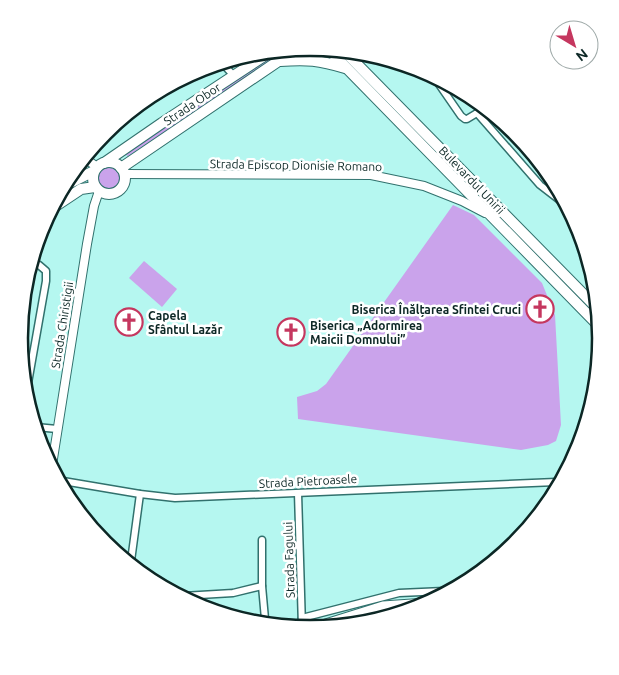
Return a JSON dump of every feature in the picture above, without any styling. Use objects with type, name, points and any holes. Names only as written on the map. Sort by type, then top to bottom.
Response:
[{"type":"main road","name":"Strada Obor","points":[[122,171],[286,57]]},
{"type":"main road","name":"Bulevardul Unirii","points":[[335,57],[591,318]]},
{"type":"main road","name":"Bulevardul Unirii","points":[[352,59],[589,300]]},
{"type":"main road","name":"Strada Obor","points":[[76,180],[98,167],[257,60]]},
{"type":"main road","points":[[277,62],[315,60],[345,68]]},
{"type":"main road","points":[[361,60],[363,71]]},
{"type":"main road","points":[[63,201],[80,189],[97,189],[108,194],[120,189],[124,182],[122,171],[113,162],[98,167],[93,179],[97,189]]},
{"type":"main road","points":[[350,616],[383,606],[401,605]]},
{"type":"street","points":[[227,68],[234,76]]},
{"type":"street","points":[[442,89],[463,118],[467,119],[479,113]]},
{"type":"street","points":[[483,116],[544,188],[553,195]]},
{"type":"street","points":[[89,162],[98,167]]},
{"type":"street","name":"Strada Episcop Dionisie Romano","points":[[122,171],[371,175],[424,186],[462,201],[491,217]]},
{"type":"street","name":"Strada Chiristigii","points":[[53,454],[97,189]]},
{"type":"street","points":[[30,373],[46,280],[46,271],[37,265]]},
{"type":"street","points":[[42,428],[57,429]]},
{"type":"street","name":"Strada Pietroasele","points":[[67,482],[175,498],[552,482]]},
{"type":"street","name":"Strada Fagului","points":[[298,493],[302,618]]},
{"type":"street","points":[[132,556],[140,494]]},
{"type":"street","points":[[262,540],[262,586],[265,616]]},
{"type":"street","points":[[196,595],[233,593],[262,586]]},
{"type":"street","points":[[302,618],[399,593],[432,591]]},
{"type":"shaded area","points":[[275,58],[128,156],[122,153],[264,60]]},
{"type":"shaded area","points":[[108,165],[117,169],[121,178],[117,187],[108,191],[99,187],[95,178],[99,169]]},
{"type":"shaded area","points":[[453,205],[474,215],[542,283],[555,315],[561,425],[556,441],[548,445],[521,450],[298,419],[297,397],[317,391],[326,384]],"holes":[[[540,295],[547,312],[544,313],[545,320],[541,322],[532,313],[534,309],[531,298]]]},
{"type":"shaded area","points":[[144,261],[177,289],[162,307],[129,278]]},
{"type":"place","name":"Biserica Înălțarea Sfintei Cruci","points":[[540,309]]},
{"type":"place","name":"Capela Sfântul Lazăr","points":[[129,322]]},
{"type":"place","name":"Biserica „Adormirea Maicii Domnului”","points":[[291,332]]}]
